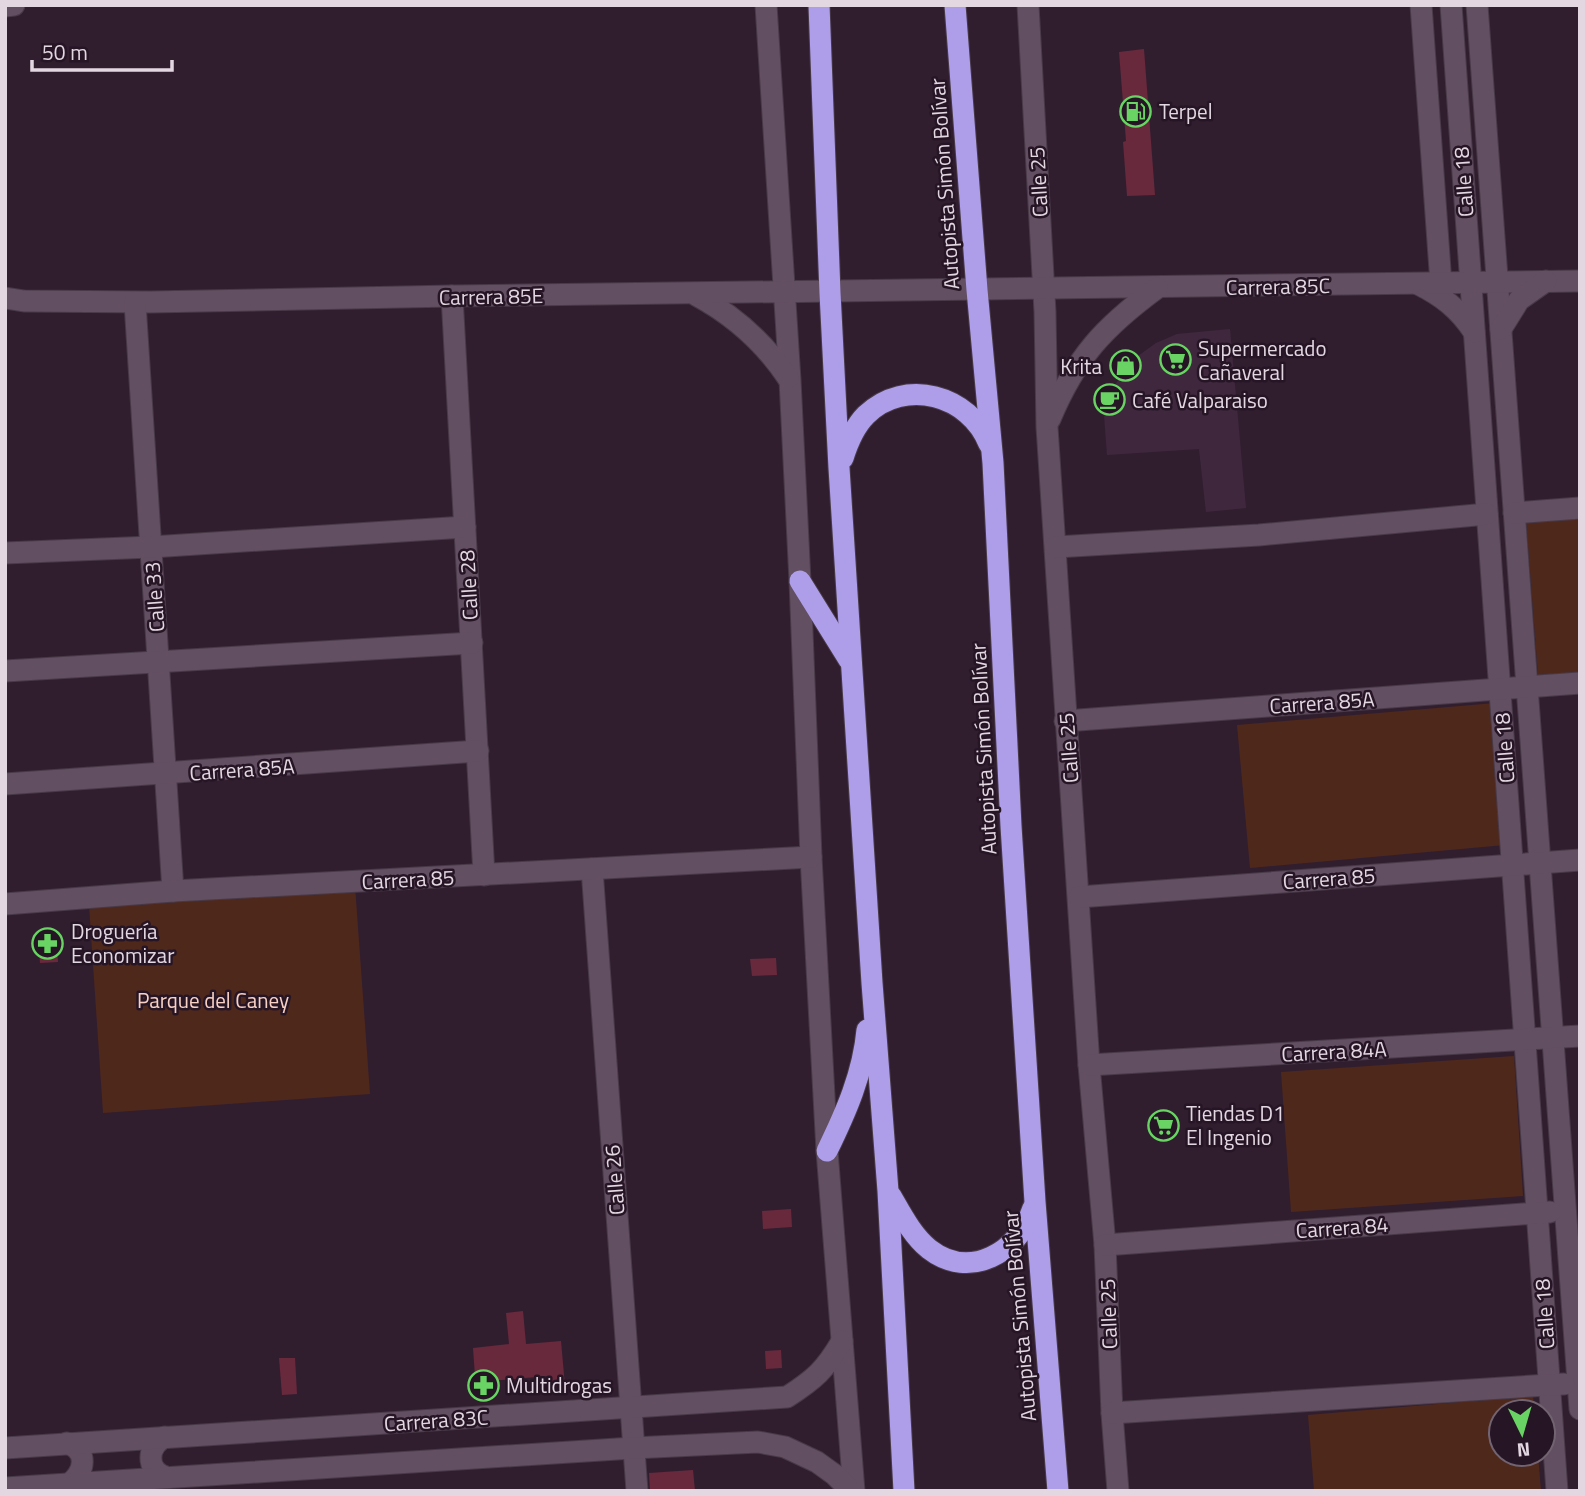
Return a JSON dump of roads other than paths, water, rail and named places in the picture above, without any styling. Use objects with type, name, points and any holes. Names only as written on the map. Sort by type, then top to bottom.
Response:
[{"type":"highway","points":[[819,5],[830,292],[850,662],[888,1191],[904,1491]]},
{"type":"highway","name":"Autopista Simón Bolívar","points":[[955,5],[976,290],[993,463],[1035,1202],[1058,1491]]},
{"type":"highway","points":[[839,468],[851,435],[867,414],[887,401],[910,394],[946,399],[966,411],[982,429],[993,463]]},
{"type":"highway","points":[[800,582],[850,662]]},
{"type":"highway","points":[[827,1151],[856,1086],[865,1050],[872,983]]},
{"type":"highway","points":[[888,1191],[916,1236],[940,1256],[958,1262],[979,1262],[1008,1248],[1022,1233],[1035,1202]]},
{"type":"street","points":[[5,6],[14,5]]},
{"type":"street","points":[[766,5],[790,380],[827,1151],[853,1491]]},
{"type":"street","name":"Calle 25","points":[[1028,5],[1044,289],[1047,428],[1089,1065],[1105,1245],[1118,1491]]},
{"type":"street","name":"Calle 18","points":[[1422,5],[1441,284]]},
{"type":"street","name":"Calle 18","points":[[1451,5],[1557,1491]]},
{"type":"street","name":"Calle 18","points":[[1477,5],[1553,1038],[1572,1210],[1580,1409]]},
{"type":"street","points":[[1501,329],[1519,300],[1546,281]]},
{"type":"street","name":"Carrera 85C","points":[[976,290],[1580,281]]},
{"type":"street","points":[[1418,284],[1450,303],[1474,331]]},
{"type":"street","points":[[1047,428],[1064,386],[1089,348],[1121,315],[1157,288]]},
{"type":"street","name":"Carrera 85E","points":[[5,298],[24,301],[135,303],[976,290]]},
{"type":"street","points":[[694,294],[735,319],[756,336],[790,380]]},
{"type":"street","name":"Calle 28","points":[[452,296],[484,875]]},
{"type":"street","name":"Calle 33","points":[[135,303],[173,891]]},
{"type":"street","points":[[1514,513],[1580,508]]},
{"type":"street","points":[[1056,547],[1259,535],[1487,514]]},
{"type":"street","points":[[5,553],[151,547],[465,527]]},
{"type":"street","points":[[5,671],[472,643]]},
{"type":"street","name":"Carrera 85A","points":[[1065,721],[1580,683]]},
{"type":"street","name":"Carrera 85A","points":[[5,784],[478,751]]},
{"type":"street","name":"Carrera 85","points":[[5,904],[173,891],[811,857]]},
{"type":"street","name":"Carrera 85","points":[[1079,897],[1580,860]]},
{"type":"street","name":"Calle 26","points":[[592,869],[637,1491]]},
{"type":"street","name":"Carrera 84A","points":[[1089,1065],[1580,1036]]},
{"type":"street","name":"Carrera 84","points":[[1105,1245],[1572,1210]]},
{"type":"street","name":"Carrera 83C","points":[[5,1448],[787,1397],[808,1384],[827,1367],[842,1341]]},
{"type":"street","points":[[1112,1413],[1579,1383]]},
{"type":"street","points":[[165,1437],[154,1445],[150,1458],[155,1470],[166,1477]]},
{"type":"street","name":"Carrera 83C","points":[[5,1488],[758,1442],[785,1447],[817,1462],[853,1491]]},
{"type":"street","points":[[67,1443],[76,1448],[83,1462],[78,1477],[69,1484]]},
{"type":"place","name":"Terpel","points":[[1136,111]]},
{"type":"place","name":"Supermercado Cañaveral","points":[[1175,360]]},
{"type":"place","name":"Krita","points":[[1125,366]]},
{"type":"place","name":"Café Valparaiso","points":[[1109,400]]},
{"type":"place","name":"Droguería Economizar","points":[[48,943]]},
{"type":"place","name":"Tiendas D1 El Ingenio","points":[[1163,1125]]},
{"type":"place","name":"Multidrogas","points":[[483,1385]]},
{"type":"park label","name":"Parque del Caney","points":[[213,1000]]}]
